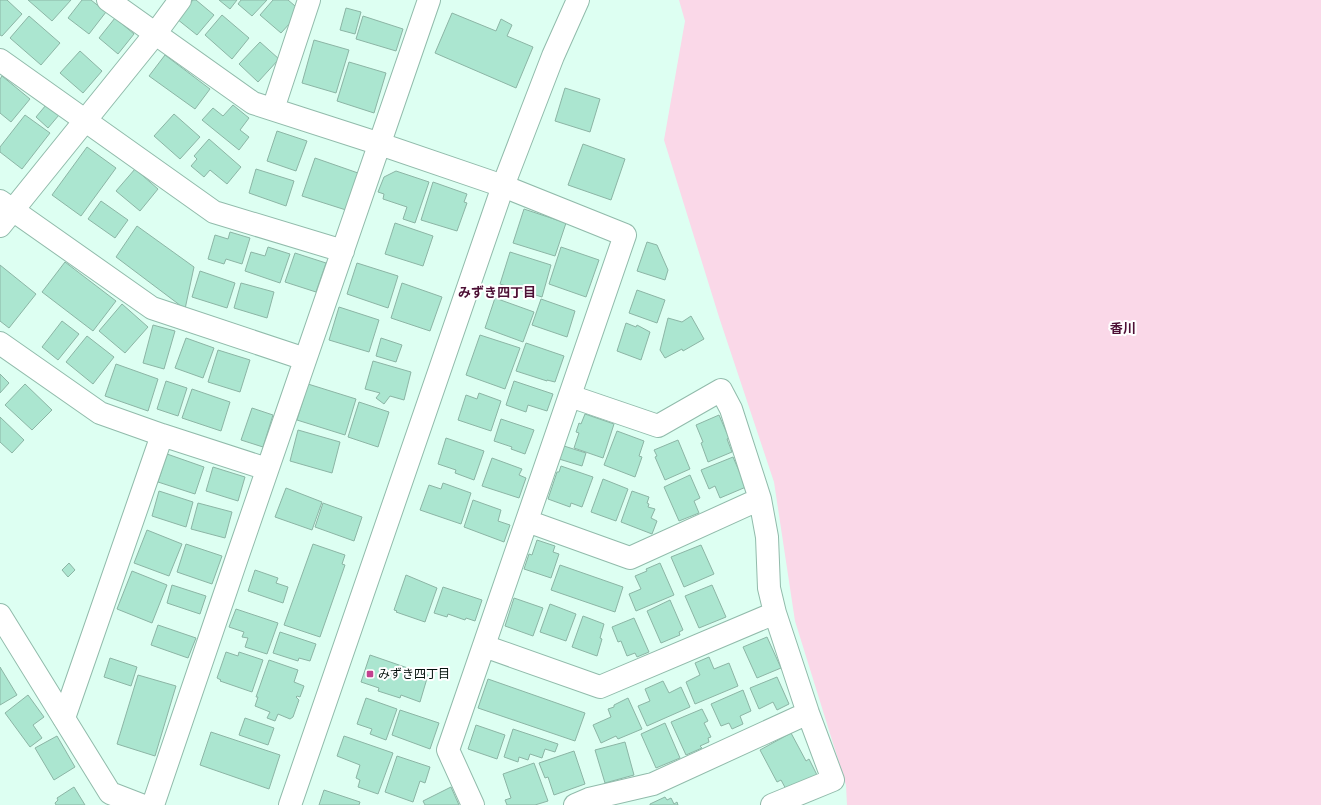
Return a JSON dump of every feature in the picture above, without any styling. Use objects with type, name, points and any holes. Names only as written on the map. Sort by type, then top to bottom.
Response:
[{"type":"street","points":[[108,0],[253,103],[503,186],[625,235],[448,750],[473,805]]},
{"type":"street","points":[[180,0],[155,34],[84,121],[4,212],[152,308],[305,359]]},
{"type":"street","points":[[273,109],[309,0]]},
{"type":"street","points":[[153,805],[428,0]]},
{"type":"street","points":[[290,805],[503,186],[553,56],[578,0]]},
{"type":"street","points":[[0,60],[214,212],[342,251]]},
{"type":"street","points":[[0,343],[100,413],[267,469]]},
{"type":"street","points":[[570,396],[658,426],[721,390],[731,409],[760,500],[767,537],[769,588],[775,613],[808,713],[833,780],[772,805]]},
{"type":"street","points":[[64,718],[162,435]]},
{"type":"street","points":[[527,521],[630,558],[760,500]]},
{"type":"street","points":[[484,646],[600,687],[775,613]]},
{"type":"street","points":[[0,615],[110,793],[141,805]]},
{"type":"street","points":[[585,803],[653,784],[808,713]]},
{"type":"shaded area","points":[[679,0],[1321,0],[1321,805],[847,805],[846,785],[795,621],[774,482],[719,317],[664,140],[685,21]]},
{"type":"building","points":[[0,0],[7,0],[22,14],[2,36],[0,35]]},
{"type":"building","points":[[28,0],[71,0],[52,21]]},
{"type":"building","points":[[82,0],[91,0],[106,12],[89,34],[68,18]]},
{"type":"building","points":[[193,0],[196,0],[214,15],[197,35],[177,19]]},
{"type":"building","points":[[219,0],[237,0],[230,9]]},
{"type":"building","points":[[241,0],[267,0],[252,16],[238,4]]},
{"type":"building","points":[[273,0],[288,0],[301,11],[281,33],[260,15]]},
{"type":"building","points":[[346,8],[361,12],[355,34],[340,30]]},
{"type":"building","points":[[452,13],[496,31],[501,19],[512,25],[507,36],[533,47],[516,88],[435,53]]},
{"type":"building","points":[[222,15],[249,38],[232,59],[205,35]]},
{"type":"building","points":[[29,16],[60,43],[41,65],[10,38]]},
{"type":"building","points":[[363,16],[403,29],[396,51],[356,39]]},
{"type":"building","points":[[115,18],[134,34],[118,54],[99,38]]},
{"type":"building","points":[[314,40],[349,50],[336,93],[302,83]]},
{"type":"building","points":[[260,42],[279,59],[258,82],[239,64]]},
{"type":"building","points":[[80,51],[102,71],[83,93],[60,73]]},
{"type":"building","points":[[165,55],[210,89],[195,109],[149,76]]},
{"type":"building","points":[[349,62],[386,73],[374,113],[337,101]]},
{"type":"building","points":[[2,76],[30,99],[11,122],[0,113],[0,79]]},
{"type":"building","points":[[565,88],[600,99],[590,132],[555,121]]},
{"type":"building","points":[[46,105],[59,115],[48,128],[36,117]]},
{"type":"building","points":[[233,105],[249,118],[240,130],[249,137],[239,150],[202,120],[213,108],[223,116]]},
{"type":"building","points":[[174,114],[200,137],[180,159],[154,136]]},
{"type":"building","points":[[25,115],[50,133],[22,169],[0,152],[0,147]]},
{"type":"building","points":[[277,131],[307,141],[296,171],[267,161]]},
{"type":"building","points":[[209,139],[241,167],[227,184],[210,170],[204,177],[191,166],[197,159],[194,156]]},
{"type":"building","points":[[583,144],[625,159],[611,200],[568,185]]},
{"type":"building","points":[[87,147],[116,168],[81,216],[52,195]]},
{"type":"building","points":[[315,158],[358,173],[346,210],[302,196]]},
{"type":"building","points":[[135,169],[158,189],[140,211],[116,191]]},
{"type":"building","points":[[256,169],[294,181],[286,206],[249,193]]},
{"type":"building","points":[[396,171],[429,182],[415,223],[403,219],[407,207],[383,199],[384,194],[378,192],[384,177]]},
{"type":"building","points":[[433,182],[467,194],[464,202],[467,203],[457,231],[421,220]]},
{"type":"building","points":[[101,201],[128,220],[115,238],[88,219]]},
{"type":"building","points":[[524,209],[566,223],[555,256],[513,243]]},
{"type":"building","points":[[395,223],[433,236],[423,266],[385,254]]},
{"type":"building","points":[[137,226],[194,267],[185,309],[116,257]]},
{"type":"building","points":[[230,232],[250,238],[242,264],[226,259],[224,264],[208,259],[215,235],[228,239]]},
{"type":"building","points":[[647,242],[657,245],[668,270],[665,280],[637,271]]},
{"type":"building","points":[[268,247],[290,254],[280,283],[245,271],[251,252],[265,256]]},
{"type":"building","points":[[561,247],[599,260],[586,297],[549,284]]},
{"type":"building","points":[[510,252],[551,265],[542,297],[500,284]]},
{"type":"building","points":[[295,253],[326,263],[316,292],[285,282]]},
{"type":"building","points":[[65,262],[116,301],[93,331],[42,292]]},
{"type":"building","points":[[357,263],[398,276],[388,308],[347,294]]},
{"type":"building","points":[[0,265],[36,294],[9,328],[0,321]]},
{"type":"building","points":[[200,271],[235,283],[227,308],[192,297]]},
{"type":"building","points":[[241,283],[274,292],[267,318],[234,308]]},
{"type":"building","points":[[402,283],[442,297],[430,331],[391,318]]},
{"type":"building","points":[[637,290],[665,300],[657,323],[629,313]]},
{"type":"building","points":[[495,298],[534,312],[523,342],[485,328]]},
{"type":"building","points":[[541,299],[575,311],[567,337],[532,325]]},
{"type":"building","points":[[122,304],[148,327],[125,353],[99,331]]},
{"type":"building","points":[[339,307],[379,320],[369,352],[329,340]]},
{"type":"building","points":[[691,316],[704,339],[683,351],[682,349],[665,358],[660,350],[668,318],[682,322]]},
{"type":"building","points":[[62,321],[79,334],[58,360],[42,347]]},
{"type":"building","points":[[626,323],[636,327],[637,325],[650,332],[641,360],[617,351]]},
{"type":"building","points":[[153,325],[175,331],[164,369],[143,363]]},
{"type":"building","points":[[480,335],[520,348],[505,389],[466,375]]},
{"type":"building","points":[[87,336],[114,357],[93,384],[66,362]]},
{"type":"building","points":[[186,338],[214,348],[203,378],[175,368]]},
{"type":"building","points":[[381,338],[402,345],[396,362],[376,356]]},
{"type":"building","points":[[526,343],[564,356],[555,382],[547,381],[516,371]]},
{"type":"building","points":[[218,350],[250,360],[240,392],[208,382]]},
{"type":"building","points":[[373,361],[411,372],[404,400],[390,396],[384,404],[376,398],[380,393],[365,389]]},
{"type":"building","points":[[116,364],[158,379],[148,411],[105,396]]},
{"type":"building","points":[[0,374],[9,383],[0,393]]},
{"type":"building","points":[[166,381],[187,388],[178,416],[157,409]]},
{"type":"building","points":[[514,381],[553,394],[547,411],[528,405],[526,412],[506,405]]},
{"type":"building","points":[[25,384],[52,410],[32,430],[5,405]]},
{"type":"building","points":[[308,384],[356,399],[345,435],[297,420]]},
{"type":"building","points":[[192,389],[230,402],[221,431],[182,418]]},
{"type":"building","points":[[479,393],[501,401],[491,431],[458,420],[466,395],[477,399]]},
{"type":"building","points":[[359,402],[389,412],[378,447],[348,437]]},
{"type":"building","points":[[252,408],[273,415],[263,447],[241,440]]},
{"type":"building","points":[[585,414],[614,424],[603,458],[574,448],[579,433],[576,432],[579,423],[581,424]]},
{"type":"building","points":[[719,415],[729,438],[727,439],[732,452],[708,462],[701,443],[703,442],[696,425]]},
{"type":"building","points":[[0,417],[24,440],[12,453],[0,442]]},
{"type":"building","points":[[501,419],[534,430],[525,454],[511,449],[512,447],[494,441]]},
{"type":"building","points":[[298,430],[340,442],[332,473],[290,461]]},
{"type":"building","points":[[617,431],[644,441],[639,456],[642,457],[635,477],[604,465]]},
{"type":"building","points":[[446,438],[484,451],[474,480],[455,473],[456,470],[438,464]]},
{"type":"building","points":[[678,440],[690,469],[665,480],[655,457],[657,456],[654,450]]},
{"type":"building","points":[[564,446],[586,453],[582,466],[559,459]]},
{"type":"building","points":[[167,454],[204,467],[195,494],[158,482]]},
{"type":"building","points":[[733,457],[746,487],[720,498],[715,486],[709,489],[701,470]]},
{"type":"building","points":[[492,458],[522,469],[519,475],[526,478],[519,498],[482,486]]},
{"type":"building","points":[[561,466],[593,477],[582,507],[571,503],[570,507],[548,499],[557,472],[559,472]]},
{"type":"building","points":[[213,467],[245,477],[238,501],[206,491]]},
{"type":"building","points":[[690,475],[700,498],[694,501],[699,513],[679,521],[664,487]]},
{"type":"building","points":[[603,479],[628,489],[616,521],[591,512]]},
{"type":"building","points":[[443,483],[471,493],[461,524],[420,510],[429,485],[441,489]]},
{"type":"building","points":[[286,488],[322,502],[312,530],[275,517]]},
{"type":"building","points":[[159,491],[193,502],[186,527],[152,516]]},
{"type":"building","points":[[632,491],[649,497],[647,503],[649,504],[648,507],[655,509],[651,518],[657,521],[652,534],[621,522]]},
{"type":"building","points":[[473,500],[501,510],[498,521],[510,525],[504,542],[464,527]]},
{"type":"building","points":[[198,503],[232,512],[225,538],[191,529]]},
{"type":"building","points":[[323,503],[362,517],[354,541],[315,527]]},
{"type":"building","points":[[147,530],[182,544],[169,576],[134,563]]},
{"type":"building","points":[[537,540],[555,546],[553,552],[559,554],[551,578],[524,569],[529,554],[532,555]]},
{"type":"building","points":[[186,544],[222,556],[212,584],[177,572]]},
{"type":"building","points":[[313,544],[345,555],[342,564],[345,565],[320,637],[284,625]]},
{"type":"building","points":[[701,545],[714,574],[684,587],[671,557]]},
{"type":"building","points":[[69,563],[75,570],[68,577],[62,570]]},
{"type":"building","points":[[660,563],[674,595],[636,611],[629,594],[641,589],[635,576]]},
{"type":"building","points":[[560,565],[623,587],[615,612],[551,590]]},
{"type":"building","points":[[255,570],[278,578],[276,583],[288,587],[283,603],[248,591]]},
{"type":"building","points":[[132,571],[167,585],[152,623],[117,609]]},
{"type":"building","points":[[406,575],[437,588],[425,622],[394,610]]},
{"type":"building","points":[[172,585],[206,596],[200,614],[167,603]]},
{"type":"building","points":[[712,585],[726,617],[699,628],[685,596]]},
{"type":"building","points":[[443,587],[482,600],[475,621],[466,618],[465,620],[448,614],[447,617],[434,613]]},
{"type":"building","points":[[514,598],[543,608],[533,636],[505,626]]},
{"type":"building","points":[[670,600],[683,630],[679,632],[680,635],[661,643],[647,611]]},
{"type":"building","points":[[550,604],[576,614],[566,641],[540,632]]},
{"type":"building","points":[[236,609],[278,623],[267,654],[245,647],[248,638],[242,637],[244,632],[229,627]]},
{"type":"building","points":[[583,616],[604,624],[600,638],[602,639],[597,656],[572,647]]},
{"type":"building","points":[[634,618],[649,652],[637,657],[635,653],[627,656],[621,641],[618,642],[612,627]]},
{"type":"building","points":[[158,625],[196,638],[188,658],[151,645]]},
{"type":"building","points":[[280,632],[316,644],[310,661],[299,658],[298,661],[273,653]]},
{"type":"building","points":[[767,637],[781,668],[757,678],[743,647]]},
{"type":"building","points":[[226,652],[238,656],[239,652],[263,660],[252,692],[220,681],[221,680],[217,678]]},
{"type":"building","points":[[370,655],[428,675],[420,702],[401,695],[400,698],[378,691],[379,688],[361,682]]},
{"type":"building","points":[[709,657],[714,669],[729,663],[738,686],[695,704],[686,682],[700,675],[695,663]]},
{"type":"building","points":[[110,658],[137,667],[131,686],[104,677]]},
{"type":"building","points":[[269,660],[298,670],[294,682],[304,686],[300,697],[296,697],[299,700],[293,717],[290,719],[278,714],[275,721],[267,718],[270,712],[255,706],[258,697],[256,697]]},
{"type":"building","points":[[0,667],[17,695],[0,705]]},
{"type":"building","points":[[138,675],[176,686],[155,756],[117,744]]},
{"type":"building","points":[[777,677],[789,704],[777,710],[773,702],[759,709],[750,688]]},
{"type":"building","points":[[488,679],[585,713],[575,741],[478,708]]},
{"type":"building","points":[[663,681],[669,693],[681,687],[690,707],[647,726],[638,706],[650,701],[645,689]]},
{"type":"building","points":[[743,690],[751,711],[740,716],[743,724],[732,729],[729,723],[721,726],[711,704]]},
{"type":"building","points":[[28,695],[44,717],[33,725],[42,738],[30,747],[5,713]]},
{"type":"building","points":[[366,698],[397,709],[386,740],[370,734],[372,729],[357,724]]},
{"type":"building","points":[[628,698],[642,729],[618,739],[616,736],[601,743],[593,725],[611,717],[608,709]]},
{"type":"building","points":[[702,709],[708,721],[704,723],[711,737],[708,738],[709,742],[700,746],[702,748],[686,755],[671,722]]},
{"type":"building","points":[[400,710],[439,723],[430,749],[392,735]]},
{"type":"building","points":[[245,718],[274,728],[268,745],[239,735]]},
{"type":"building","points":[[665,723],[680,758],[656,768],[641,734]]},
{"type":"building","points":[[476,725],[505,735],[497,759],[468,749]]},
{"type":"building","points":[[513,729],[558,744],[555,752],[545,749],[542,758],[530,754],[528,760],[519,757],[518,762],[504,757]]},
{"type":"building","points":[[211,732],[280,755],[269,789],[200,765]]},
{"type":"building","points":[[791,733],[806,761],[809,759],[817,775],[787,791],[781,780],[777,782],[760,750]]},
{"type":"building","points":[[57,736],[75,767],[54,780],[35,748]]},
{"type":"building","points":[[344,736],[393,753],[378,794],[358,787],[360,780],[356,778],[360,765],[337,756]]},
{"type":"building","points":[[625,742],[634,775],[605,783],[595,750]]},
{"type":"building","points":[[574,751],[585,784],[554,795],[548,777],[545,778],[539,763]]},
{"type":"building","points":[[397,756],[430,767],[425,783],[420,781],[413,802],[385,792]]},
{"type":"building","points":[[534,763],[548,801],[535,805],[507,805],[505,800],[511,798],[503,774]]},
{"type":"building","points":[[74,787],[85,805],[56,805],[55,803],[58,800],[57,798]]},
{"type":"building","points":[[451,787],[459,805],[425,805],[423,801]]},
{"type":"building","points":[[324,790],[360,802],[359,805],[319,805]]},
{"type":"building","points":[[665,797],[667,800],[671,798],[674,804],[677,802],[678,805],[650,805],[650,804]]},
{"type":"place","name":"みずき四丁目","points":[[370,674]]},
{"type":"district","name":"みずき四丁目","points":[[497,292]]},
{"type":"district","name":"香川","points":[[1123,328]]}]
